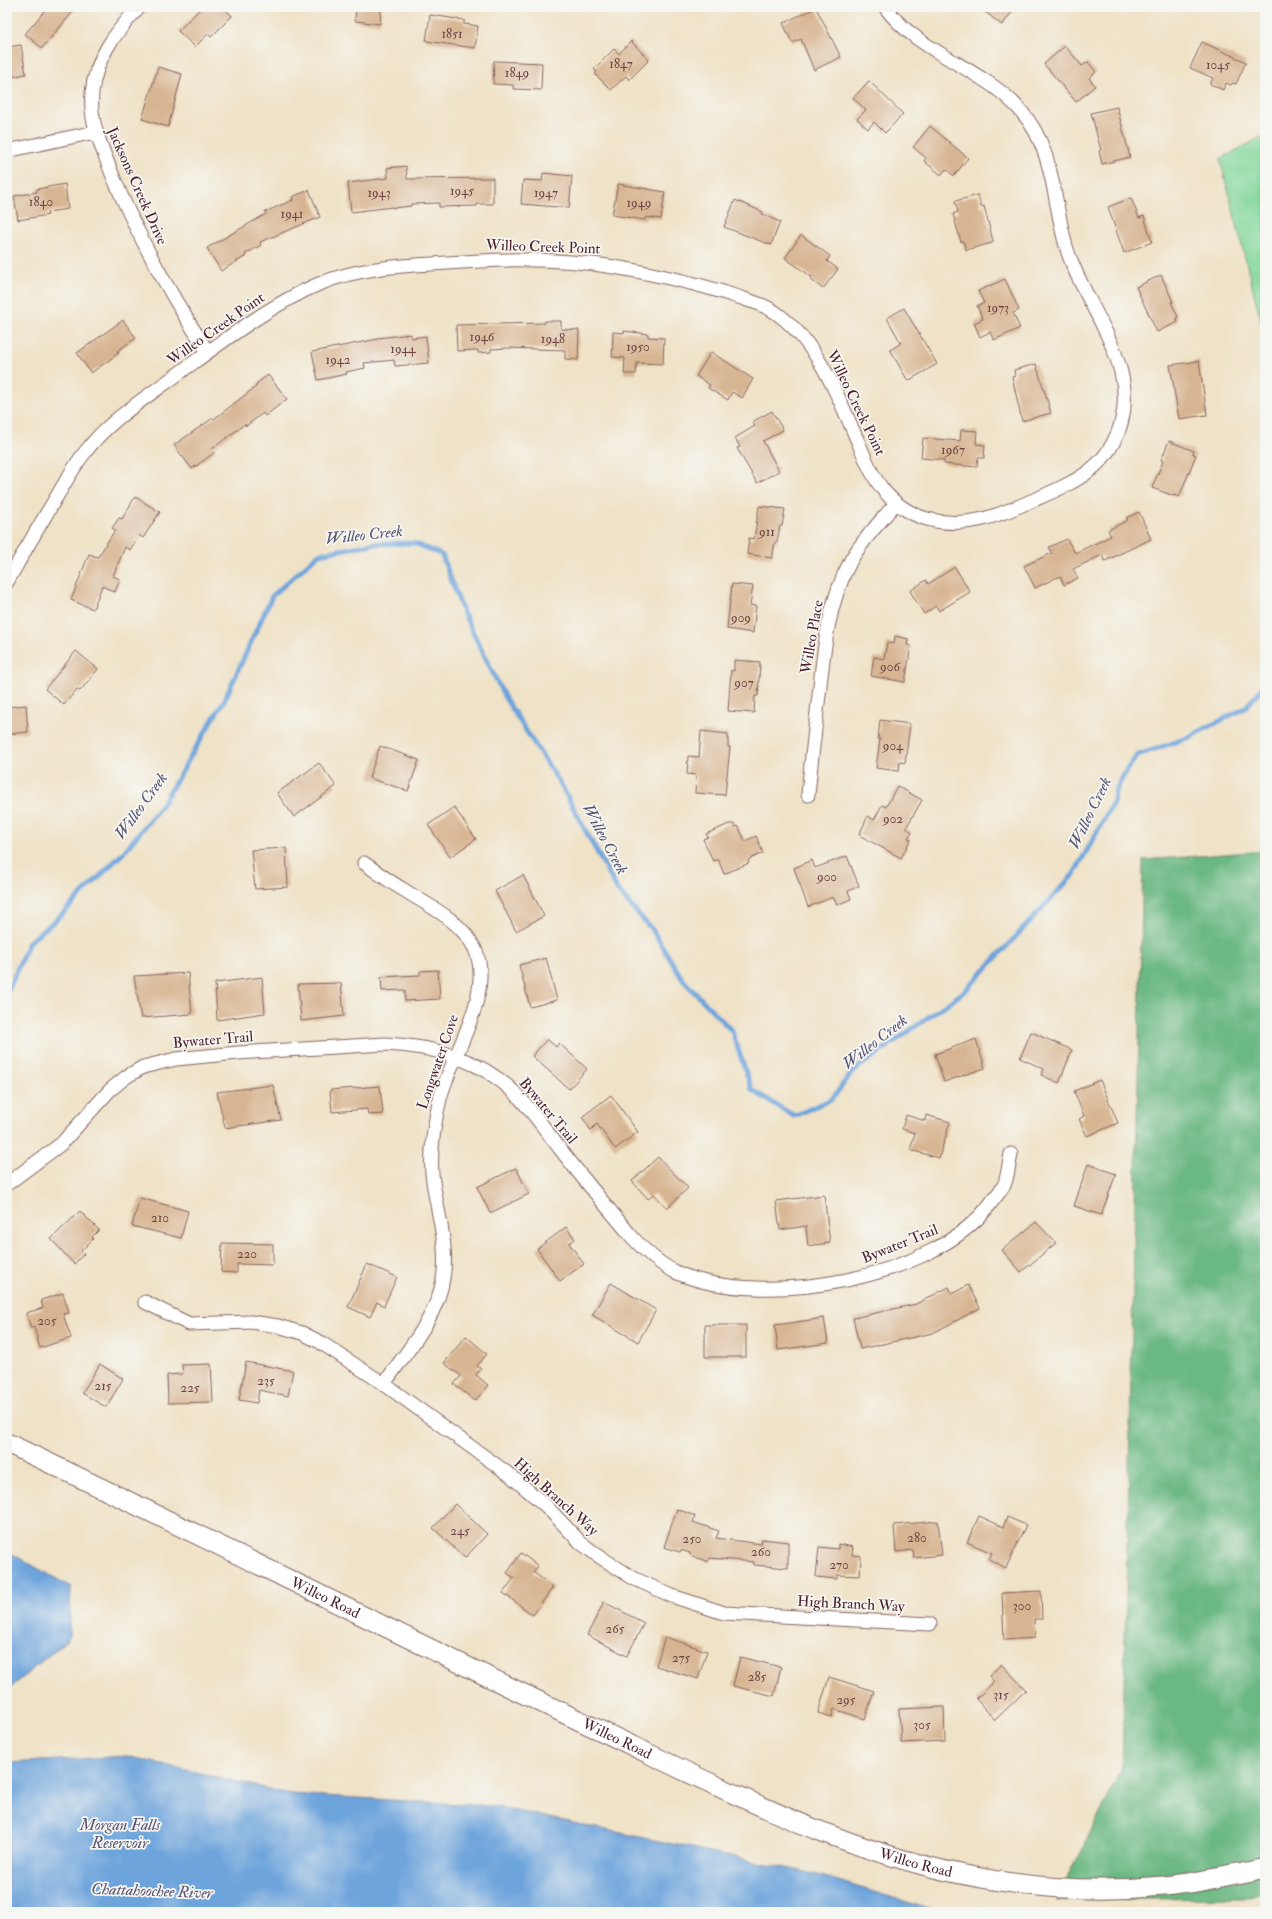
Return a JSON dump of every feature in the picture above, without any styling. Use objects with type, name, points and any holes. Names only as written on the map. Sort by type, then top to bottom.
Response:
[{"type":"street","name":"Jacksons Creek Drive","points":[[139,7],[114,37],[100,61],[92,93],[92,111],[95,132],[120,191],[150,255],[176,304],[208,352]]},
{"type":"street","name":"Willeo Creek Point","points":[[7,582],[74,470],[95,440],[119,418],[208,352],[299,294],[342,276],[365,271],[452,262],[529,260],[595,264],[649,274],[710,288],[772,310],[781,316],[802,337],[822,367],[876,479],[883,490],[896,503],[917,515],[940,522],[955,523],[986,520],[1073,482],[1099,462],[1111,446],[1121,427],[1125,399],[1121,370],[1116,354],[1071,260],[1065,243],[1048,163],[1042,144],[1024,114],[1003,94],[919,41],[896,22],[885,7]]},
{"type":"street","points":[[7,151],[95,132]]},
{"type":"street","name":"Willeo Place","points":[[808,795],[824,650],[831,611],[840,584],[852,559],[862,543],[896,503]]},
{"type":"street","name":"Longwater Cove","points":[[364,863],[402,889],[447,916],[461,928],[475,950],[479,961],[480,979],[477,1001],[440,1098],[431,1140],[432,1174],[443,1228],[445,1252],[443,1280],[437,1301],[428,1320],[384,1384]]},
{"type":"street","name":"Bywater Trail","points":[[7,1184],[61,1144],[110,1090],[126,1077],[143,1067],[159,1062],[238,1053],[385,1044],[409,1045],[434,1049],[456,1056],[479,1066],[515,1093],[644,1250],[678,1273],[716,1285],[776,1287],[833,1283],[877,1273],[930,1252],[959,1235],[984,1212],[1004,1184],[1011,1154]]},
{"type":"street","name":"High Branch Way","points":[[145,1302],[190,1324],[251,1322],[278,1326],[302,1333],[320,1342],[384,1384],[510,1474],[546,1506],[582,1543],[597,1555],[633,1578],[672,1596],[724,1613],[930,1624]]},
{"type":"street","name":"Willeo Road","points":[[7,1443],[541,1703],[738,1796],[795,1821],[870,1850],[977,1878],[1037,1886],[1069,1888],[1163,1886],[1265,1868]]},
{"type":"green space","points":[[1265,135],[1265,337],[1220,159]]},
{"type":"green space","points":[[1265,851],[1265,1891],[1243,1898],[1057,1900],[1122,1768],[1143,860]]},
{"type":"water","points":[[7,1551],[71,1587],[69,1638],[7,1691]]},
{"type":"water","name":"Morgan Falls Reservoir","points":[[127,1756],[290,1794],[493,1806],[815,1874],[940,1912],[7,1912],[7,1763]]},
{"type":"building","points":[[48,7],[77,7],[42,48],[25,34]]},
{"type":"building","points":[[202,7],[223,7],[232,16],[211,37],[208,34],[195,47],[178,31]]},
{"type":"building","points":[[356,7],[381,7],[380,24],[355,21]]},
{"type":"building","points":[[979,7],[1016,7],[1002,25]]},
{"type":"building","points":[[816,8],[841,57],[814,70],[801,39],[792,43],[783,23]]},
{"type":"building","points":[[430,15],[464,20],[464,24],[478,26],[475,48],[426,41]]},
{"type":"building","points":[[631,41],[649,60],[629,80],[626,76],[611,90],[595,74],[597,72],[594,69],[614,49],[619,54]]},
{"type":"building","points":[[1202,42],[1246,62],[1236,84],[1233,83],[1231,85],[1226,83],[1223,90],[1210,84],[1213,78],[1190,68]]},
{"type":"building","points":[[21,45],[26,74],[11,77],[10,71],[7,71],[7,47]]},
{"type":"building","points":[[1065,46],[1082,66],[1088,62],[1096,72],[1089,78],[1095,86],[1076,102],[1044,64]]},
{"type":"building","points":[[494,61],[542,63],[541,90],[513,89],[513,85],[493,84]]},
{"type":"building","points":[[158,67],[182,74],[168,127],[142,119]]},
{"type":"building","points":[[869,81],[903,114],[885,133],[874,122],[868,129],[857,119],[866,110],[853,98]]},
{"type":"building","points":[[1117,107],[1130,157],[1102,164],[1099,151],[1101,150],[1091,113]]},
{"type":"building","points":[[930,126],[968,158],[954,176],[946,169],[941,175],[924,161],[926,158],[913,147]]},
{"type":"building","points":[[406,166],[407,179],[493,178],[493,204],[439,207],[439,203],[411,204],[411,206],[351,212],[348,183],[388,178],[387,168]]},
{"type":"building","points":[[543,173],[572,176],[569,208],[521,204],[523,180],[542,181]]},
{"type":"building","points":[[65,184],[68,209],[47,212],[48,215],[18,220],[14,196],[37,192],[37,189]]},
{"type":"building","points":[[618,184],[665,192],[661,219],[646,217],[645,220],[612,215]]},
{"type":"building","points":[[309,190],[320,217],[260,242],[261,245],[221,271],[207,248],[266,214],[265,212],[293,200],[292,197]]},
{"type":"building","points":[[978,195],[981,207],[984,206],[993,241],[992,243],[966,250],[963,241],[961,242],[953,214],[958,212],[955,201]]},
{"type":"building","points":[[1131,198],[1139,218],[1144,216],[1152,242],[1124,253],[1108,207]]},
{"type":"building","points":[[735,200],[763,212],[762,214],[780,222],[771,245],[724,227]]},
{"type":"building","points":[[801,235],[830,256],[827,261],[838,269],[823,289],[810,279],[812,277],[785,258]]},
{"type":"building","points":[[1161,275],[1173,302],[1171,302],[1178,317],[1176,318],[1178,322],[1157,332],[1136,287]]},
{"type":"building","points":[[1005,279],[1019,310],[1013,313],[1020,328],[994,340],[990,332],[980,337],[974,323],[983,319],[977,306],[984,303],[978,291]]},
{"type":"building","points":[[904,308],[937,364],[908,381],[890,350],[901,343],[887,318]]},
{"type":"building","points":[[123,320],[136,338],[117,351],[119,353],[91,373],[77,353]]},
{"type":"building","points":[[545,321],[561,321],[561,329],[579,330],[578,360],[565,359],[565,350],[507,348],[491,349],[491,352],[478,353],[478,350],[457,351],[456,325],[545,323]]},
{"type":"building","points":[[624,331],[648,334],[648,337],[664,338],[663,364],[637,363],[636,374],[624,374],[625,358],[612,357],[613,332],[624,333]]},
{"type":"building","points":[[411,334],[411,338],[426,336],[429,363],[395,366],[394,360],[364,363],[365,368],[346,372],[347,374],[318,380],[312,352],[378,338]]},
{"type":"building","points":[[711,352],[753,379],[742,398],[732,392],[728,400],[708,388],[710,385],[696,376]]},
{"type":"building","points":[[1199,361],[1207,415],[1179,419],[1170,365]]},
{"type":"building","points":[[1036,364],[1051,413],[1022,421],[1012,377],[1015,376],[1014,370]]},
{"type":"building","points":[[268,375],[287,399],[265,416],[263,413],[246,426],[245,424],[212,449],[215,452],[192,469],[174,445],[213,418],[214,419],[257,386],[256,384]]},
{"type":"building","points":[[772,411],[783,430],[763,441],[779,471],[757,483],[737,448],[740,447],[735,438],[755,426],[752,422]]},
{"type":"building","points":[[961,430],[977,431],[976,444],[985,445],[984,458],[978,458],[977,467],[944,464],[944,460],[921,458],[923,438],[960,441]]},
{"type":"building","points":[[1169,441],[1194,451],[1193,454],[1196,455],[1179,497],[1152,488]]},
{"type":"building","points":[[135,497],[160,512],[143,538],[139,535],[130,550],[125,547],[113,576],[120,579],[115,592],[102,586],[93,609],[71,600],[89,554],[98,557],[115,530],[112,528],[119,518],[122,519]]},
{"type":"building","points":[[759,506],[785,509],[782,526],[780,526],[777,542],[775,542],[772,558],[747,554],[749,538],[754,539]]},
{"type":"building","points":[[1139,512],[1151,539],[1105,561],[1102,555],[1073,569],[1078,578],[1064,585],[1060,576],[1035,588],[1024,566],[1052,553],[1049,547],[1067,539],[1075,553],[1111,536],[1108,530],[1128,520],[1126,518]]},
{"type":"building","points":[[955,567],[970,592],[939,611],[936,606],[924,614],[910,591],[926,580],[928,584]]},
{"type":"building","points":[[732,584],[753,586],[750,605],[756,606],[753,633],[727,629]]},
{"type":"building","points":[[895,636],[908,639],[907,645],[911,646],[905,682],[871,676],[874,657],[884,659],[887,643],[894,644]]},
{"type":"building","points":[[76,651],[98,669],[80,691],[77,689],[64,705],[45,689]]},
{"type":"building","points":[[734,660],[760,662],[758,696],[755,696],[754,713],[728,711],[731,670],[734,671]]},
{"type":"building","points":[[26,705],[28,732],[7,734],[7,707]]},
{"type":"building","points":[[880,720],[910,724],[905,763],[900,762],[899,771],[876,768],[880,739],[878,739]]},
{"type":"building","points":[[701,731],[728,734],[728,747],[730,747],[725,795],[695,793],[696,775],[687,774],[688,756],[699,757]]},
{"type":"building","points":[[380,746],[419,760],[408,791],[369,778]]},
{"type":"building","points":[[319,763],[336,786],[294,817],[277,793]]},
{"type":"building","points":[[897,786],[922,800],[906,828],[912,832],[908,838],[911,839],[901,858],[859,835],[868,816],[874,820],[882,805],[886,807]]},
{"type":"building","points":[[454,807],[476,839],[450,857],[428,825]]},
{"type":"building","points":[[729,824],[734,824],[735,827],[738,826],[745,841],[756,836],[763,853],[748,860],[749,863],[724,874],[718,859],[713,861],[703,839],[708,837],[706,834]]},
{"type":"building","points":[[286,848],[288,887],[255,889],[251,850]]},
{"type":"building","points":[[847,856],[859,886],[848,891],[851,899],[837,905],[833,897],[808,907],[794,868],[812,860],[815,868]]},
{"type":"building","points":[[523,875],[544,916],[516,931],[495,891]]},
{"type":"building","points":[[546,958],[557,1000],[530,1007],[519,965]]},
{"type":"building","points":[[438,970],[440,999],[405,1001],[405,990],[382,991],[381,977],[420,975],[420,971]]},
{"type":"building","points":[[188,973],[192,1014],[141,1018],[134,976]]},
{"type":"building","points":[[262,977],[265,1013],[217,1020],[215,983]]},
{"type":"building","points":[[341,983],[344,1016],[301,1021],[298,984]]},
{"type":"building","points":[[1031,1032],[1072,1050],[1059,1083],[1041,1075],[1044,1069],[1020,1058]]},
{"type":"building","points":[[547,1039],[556,1047],[559,1043],[587,1069],[569,1089],[532,1056]]},
{"type":"building","points":[[976,1039],[985,1068],[944,1082],[935,1054]]},
{"type":"building","points":[[1100,1080],[1118,1123],[1087,1136],[1079,1119],[1084,1116],[1074,1091]]},
{"type":"building","points":[[273,1085],[281,1120],[225,1128],[217,1092]]},
{"type":"building","points":[[380,1086],[383,1114],[368,1115],[367,1109],[332,1112],[330,1090]]},
{"type":"building","points":[[611,1095],[638,1132],[615,1149],[597,1124],[591,1130],[582,1117]]},
{"type":"building","points":[[906,1115],[925,1121],[926,1115],[950,1122],[939,1158],[910,1150],[915,1133],[902,1129]]},
{"type":"building","points":[[658,1157],[688,1188],[667,1208],[654,1194],[648,1199],[632,1181]]},
{"type":"building","points":[[1088,1164],[1116,1174],[1101,1215],[1074,1206]]},
{"type":"building","points":[[516,1168],[529,1194],[490,1213],[477,1187]]},
{"type":"building","points":[[824,1195],[830,1243],[808,1246],[806,1226],[780,1230],[776,1201]]},
{"type":"building","points":[[140,1198],[188,1211],[181,1238],[132,1226]]},
{"type":"building","points":[[80,1211],[99,1230],[92,1237],[93,1239],[81,1251],[84,1254],[74,1264],[51,1239]]},
{"type":"building","points":[[1036,1222],[1056,1243],[1021,1272],[1002,1250]]},
{"type":"building","points":[[566,1227],[575,1239],[569,1243],[584,1264],[560,1281],[537,1249]]},
{"type":"building","points":[[222,1243],[273,1244],[273,1265],[237,1264],[237,1273],[221,1272]]},
{"type":"building","points":[[367,1264],[397,1277],[384,1306],[377,1302],[370,1317],[348,1307]]},
{"type":"building","points":[[611,1283],[656,1310],[638,1342],[592,1315]]},
{"type":"building","points":[[968,1285],[980,1308],[933,1333],[860,1349],[853,1318],[916,1304],[949,1287],[952,1294]]},
{"type":"building","points":[[63,1293],[69,1313],[63,1314],[71,1338],[40,1348],[34,1327],[31,1328],[26,1313],[43,1308],[41,1300]]},
{"type":"building","points":[[824,1318],[828,1343],[778,1350],[775,1325]]},
{"type":"building","points":[[705,1325],[746,1325],[746,1357],[705,1357]]},
{"type":"building","points":[[466,1336],[487,1354],[477,1366],[481,1369],[476,1375],[488,1385],[475,1401],[454,1384],[461,1376],[444,1363]]},
{"type":"building","points":[[246,1362],[293,1371],[288,1396],[259,1390],[257,1403],[239,1400]]},
{"type":"building","points":[[100,1364],[123,1379],[106,1407],[82,1393]]},
{"type":"building","points":[[211,1364],[213,1402],[168,1403],[167,1375],[183,1374],[182,1365]]},
{"type":"building","points":[[455,1504],[487,1534],[465,1558],[433,1528]]},
{"type":"building","points":[[677,1509],[695,1516],[693,1522],[719,1531],[716,1538],[761,1544],[762,1539],[788,1542],[788,1568],[754,1565],[754,1562],[710,1558],[708,1562],[690,1555],[690,1553],[681,1550],[680,1552],[664,1547]]},
{"type":"building","points":[[979,1516],[1003,1527],[1007,1517],[1026,1525],[1006,1568],[989,1559],[992,1553],[967,1542]]},
{"type":"building","points":[[938,1521],[942,1555],[914,1558],[913,1550],[896,1552],[894,1525]]},
{"type":"building","points":[[838,1544],[853,1547],[852,1555],[861,1556],[860,1576],[837,1575],[837,1579],[816,1577],[819,1547],[838,1549]]},
{"type":"building","points":[[521,1553],[538,1566],[533,1572],[553,1587],[533,1615],[503,1593],[514,1578],[507,1573]]},
{"type":"building","points":[[1041,1591],[1042,1619],[1034,1619],[1035,1638],[1004,1640],[1002,1593]]},
{"type":"building","points":[[604,1602],[644,1623],[627,1656],[587,1635]]},
{"type":"building","points":[[665,1637],[707,1651],[698,1679],[656,1666]]},
{"type":"building","points":[[740,1657],[781,1667],[774,1696],[733,1686]]},
{"type":"building","points":[[1001,1664],[1026,1690],[995,1720],[976,1699],[994,1682],[989,1676]]},
{"type":"building","points":[[829,1677],[874,1691],[865,1719],[834,1709],[832,1717],[818,1713]]},
{"type":"building","points":[[944,1707],[945,1741],[901,1743],[899,1709]]},
{"type":"waterway","name":"Willeo Creek","points":[[7,993],[29,942],[58,918],[123,853],[161,806],[225,699],[272,596],[319,554],[372,544],[414,543],[442,555],[463,612],[505,698],[561,785],[618,891],[653,931],[683,980],[732,1031],[752,1090],[794,1116],[832,1099],[853,1071],[965,991],[1074,874],[1114,801],[1115,792],[1127,769],[1138,755],[1187,738],[1245,708],[1265,685]]},
{"type":"water label","name":"Chattahoochee River","points":[[152,1891]]}]
